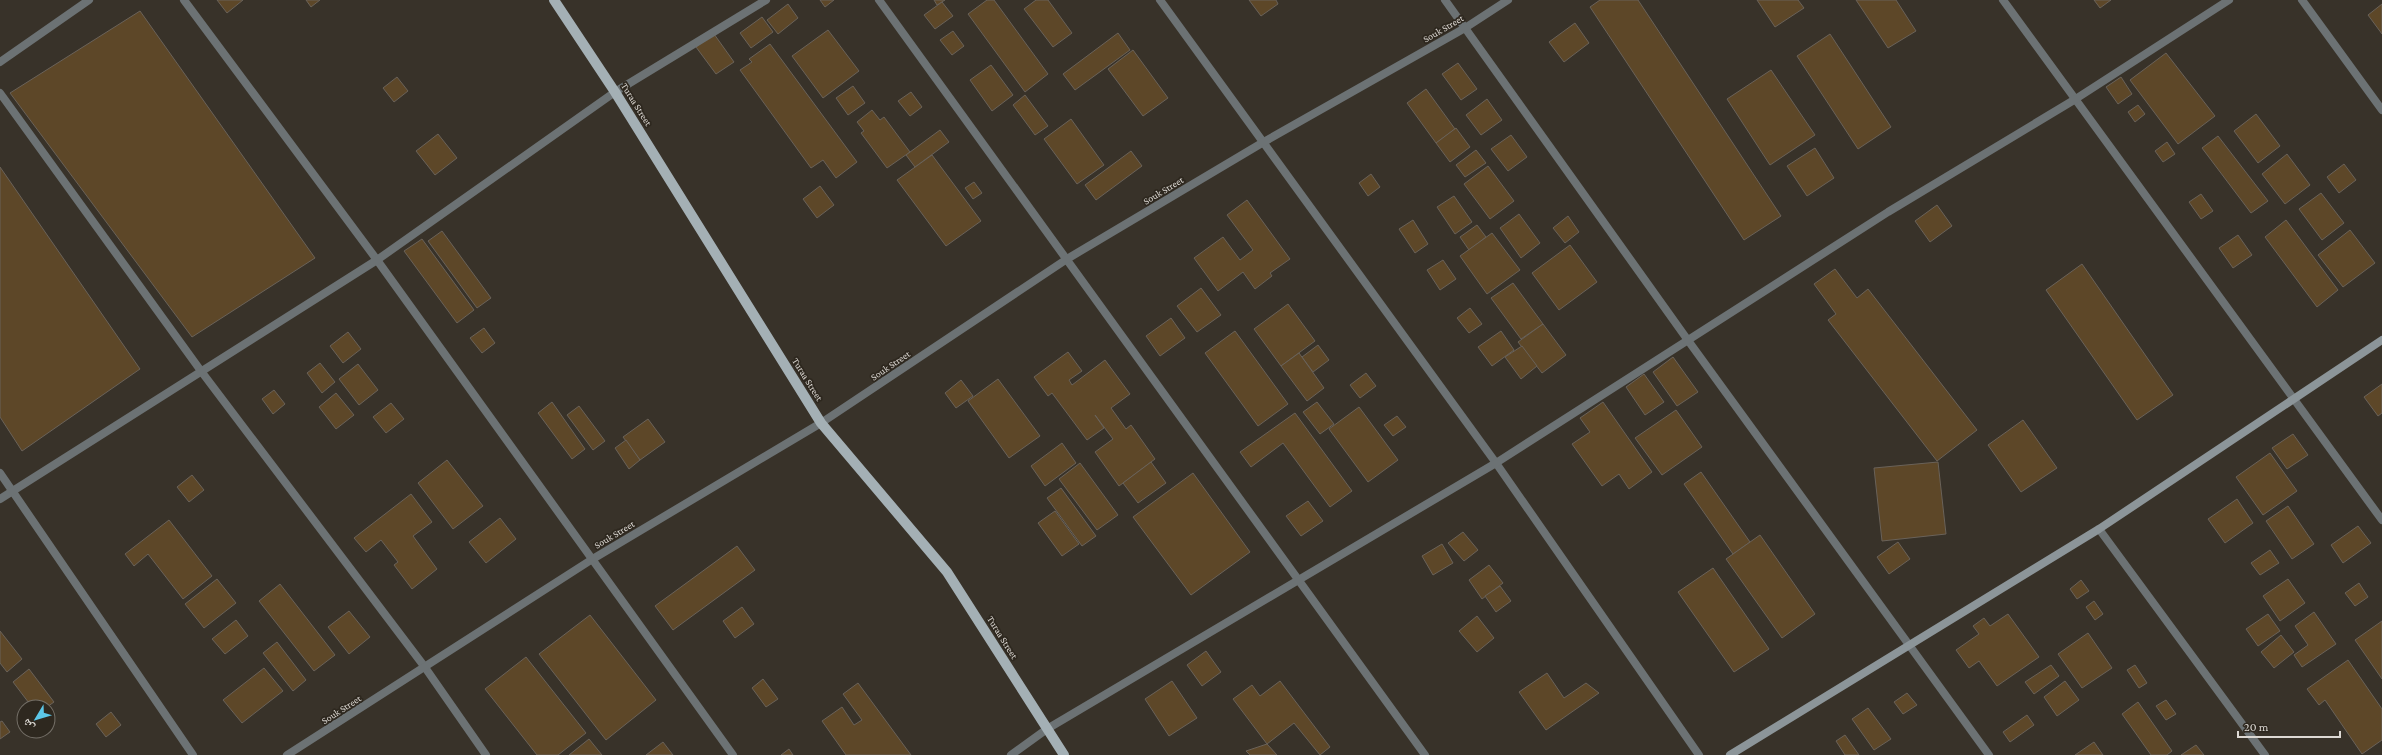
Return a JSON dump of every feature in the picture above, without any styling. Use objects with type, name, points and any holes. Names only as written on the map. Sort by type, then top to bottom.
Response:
[{"type":"main road","name":"Turaa Street","points":[[554,0],[615,92],[821,423],[947,572],[1064,755]]},
{"type":"street","points":[[0,62],[89,0]]},
{"type":"street","points":[[184,0],[377,260],[591,560],[733,755]]},
{"type":"street","points":[[0,499],[377,260],[615,92],[766,0]]},
{"type":"street","points":[[879,0],[1425,755]]},
{"type":"street","points":[[1160,0],[1496,463],[1699,755]]},
{"type":"street","points":[[1445,0],[1687,340],[1989,755]]},
{"type":"street","name":"Souk Street","points":[[287,755],[591,560],[821,423],[1067,259],[1262,142],[1465,28],[1508,0]]},
{"type":"street","points":[[2003,0],[2074,100],[2294,397],[2382,520]]},
{"type":"street","points":[[1011,755],[1047,730],[1496,463],[1888,212],[2074,100],[2229,0]]},
{"type":"street","points":[[2302,0],[2382,110]]},
{"type":"street","points":[[0,93],[201,371],[424,666],[486,755]]},
{"type":"street","points":[[1730,755],[2099,530],[2294,397],[2382,340]]},
{"type":"street","points":[[0,473],[193,755]]},
{"type":"street","points":[[2099,530],[2265,755]]},
{"type":"building","points":[[217,0],[243,0],[227,13]]},
{"type":"building","points":[[306,0],[320,0],[311,7]]},
{"type":"building","points":[[820,0],[834,0],[825,7]]},
{"type":"building","points":[[934,0],[945,0],[937,5]]},
{"type":"building","points":[[987,0],[994,0],[1048,74],[1025,92],[968,14]]},
{"type":"building","points":[[1036,0],[1048,0],[1072,33],[1053,47],[1024,9]]},
{"type":"building","points":[[1249,0],[1276,0],[1278,4],[1261,16]]},
{"type":"building","points":[[1600,0],[1638,0],[1781,216],[1744,240],[1590,7]]},
{"type":"building","points":[[1757,0],[1798,0],[1804,8],[1775,27]]},
{"type":"building","points":[[1856,0],[1896,0],[1916,31],[1888,48]]},
{"type":"building","points":[[2094,0],[2111,0],[2100,8]]},
{"type":"building","points":[[942,2],[953,16],[935,29],[924,15]]},
{"type":"building","points":[[788,4],[798,18],[778,34],[767,20]]},
{"type":"building","points":[[2382,4],[2382,34],[2368,15]]},
{"type":"building","points":[[140,11],[315,258],[192,337],[10,93]]},
{"type":"building","points":[[762,17],[773,32],[751,48],[740,33]]},
{"type":"building","points":[[1575,23],[1589,43],[1564,62],[1549,42]]},
{"type":"building","points":[[828,30],[859,71],[823,98],[792,56]]},
{"type":"building","points":[[953,31],[964,46],[952,55],[940,40]]},
{"type":"building","points":[[1118,33],[1130,50],[1075,90],[1063,74]]},
{"type":"building","points":[[714,34],[734,62],[716,74],[696,47]]},
{"type":"building","points":[[1830,34],[1891,127],[1858,149],[1797,56]]},
{"type":"building","points":[[770,44],[857,162],[836,178],[823,160],[811,168],[740,70],[752,62],[749,59]]},
{"type":"building","points":[[1133,50],[1168,98],[1143,116],[1108,69]]},
{"type":"building","points":[[2166,53],[2215,116],[2178,144],[2130,80]]},
{"type":"building","points":[[1458,63],[1477,89],[1461,100],[1442,74]]},
{"type":"building","points":[[991,65],[1013,95],[992,111],[970,80]]},
{"type":"building","points":[[1771,70],[1815,135],[1770,165],[1727,99]]},
{"type":"building","points":[[397,77],[408,91],[394,102],[383,88]]},
{"type":"building","points":[[2121,77],[2132,94],[2118,104],[2106,87]]},
{"type":"building","points":[[853,86],[865,103],[848,115],[836,98]]},
{"type":"building","points":[[1426,89],[1455,129],[1436,143],[1407,103]]},
{"type":"building","points":[[911,92],[922,107],[910,116],[898,101]]},
{"type":"building","points":[[1025,95],[1048,126],[1035,135],[1013,105]]},
{"type":"building","points":[[1487,99],[1502,120],[1481,135],[1466,115]]},
{"type":"building","points":[[2138,105],[2145,114],[2135,122],[2128,112]]},
{"type":"building","points":[[872,110],[880,120],[884,117],[910,152],[887,168],[861,133],[864,131],[857,122]]},
{"type":"building","points":[[2256,114],[2280,146],[2258,163],[2234,131]]},
{"type":"building","points":[[1071,119],[1104,165],[1077,184],[1044,139]]},
{"type":"building","points":[[1456,128],[1470,147],[1450,162],[1436,143]]},
{"type":"building","points":[[940,130],[949,142],[915,167],[906,155]]},
{"type":"building","points":[[438,134],[457,158],[435,175],[416,151]]},
{"type":"building","points":[[1511,135],[1527,157],[1508,171],[1491,149]]},
{"type":"building","points":[[2218,136],[2268,201],[2251,213],[2202,148]]},
{"type":"building","points":[[2167,142],[2175,154],[2163,162],[2155,151]]},
{"type":"building","points":[[1815,148],[1834,178],[1807,196],[1787,166]]},
{"type":"building","points":[[1476,150],[1486,163],[1465,177],[1456,165]]},
{"type":"building","points":[[1131,151],[1142,166],[1096,200],[1085,185]]},
{"type":"building","points":[[2287,154],[2310,185],[2285,204],[2262,174]]},
{"type":"building","points":[[932,155],[981,221],[946,246],[897,180]]},
{"type":"building","points":[[2344,164],[2356,180],[2339,193],[2327,177]]},
{"type":"building","points":[[1488,166],[1514,201],[1490,219],[1464,184]]},
{"type":"building","points":[[0,167],[140,369],[22,451],[0,417]]},
{"type":"building","points":[[1371,174],[1380,187],[1368,196],[1359,183]]},
{"type":"building","points":[[974,182],[982,193],[973,199],[965,188]]},
{"type":"building","points":[[820,186],[834,205],[817,218],[803,199]]},
{"type":"building","points":[[2321,193],[2344,223],[2322,240],[2299,209]]},
{"type":"building","points":[[2201,194],[2213,211],[2201,219],[2189,202]]},
{"type":"building","points":[[1454,196],[1472,222],[1455,234],[1437,207]]},
{"type":"building","points":[[1247,200],[1290,259],[1270,273],[1272,276],[1255,289],[1243,272],[1218,291],[1194,258],[1223,237],[1240,260],[1253,250],[1227,215]]},
{"type":"building","points":[[1937,205],[1952,226],[1930,242],[1915,221]]},
{"type":"building","points":[[1519,214],[1540,243],[1521,258],[1500,228]]},
{"type":"building","points":[[1568,216],[1579,232],[1565,243],[1553,228]]},
{"type":"building","points":[[1413,220],[1428,244],[1415,253],[1399,229]]},
{"type":"building","points":[[2286,220],[2338,290],[2317,307],[2265,237]]},
{"type":"building","points":[[1477,225],[1486,237],[1469,250],[1460,237]]},
{"type":"building","points":[[2350,230],[2375,263],[2343,287],[2318,255]]},
{"type":"building","points":[[442,231],[491,298],[477,308],[428,241]]},
{"type":"building","points":[[1492,233],[1520,270],[1487,294],[1460,256]]},
{"type":"building","points":[[2238,235],[2252,255],[2233,268],[2219,248]]},
{"type":"building","points":[[422,239],[474,310],[457,323],[404,251]]},
{"type":"building","points":[[1570,245],[1597,282],[1559,310],[1532,273]]},
{"type":"building","points":[[1443,260],[1456,279],[1440,290],[1427,270]]},
{"type":"building","points":[[2082,264],[2173,395],[2137,420],[2046,290]]},
{"type":"building","points":[[1835,269],[1857,298],[1868,289],[1977,430],[1937,461],[1828,320],[1836,314],[1814,284]]},
{"type":"building","points":[[1513,283],[1543,324],[1521,339],[1491,298]]},
{"type":"building","points":[[1201,288],[1221,315],[1197,332],[1177,306]]},
{"type":"building","points":[[1288,304],[1315,341],[1281,366],[1254,329]]},
{"type":"building","points":[[1470,308],[1482,324],[1469,333],[1457,318]]},
{"type":"building","points":[[1171,318],[1185,338],[1160,356],[1146,336]]},
{"type":"building","points":[[1543,324],[1566,355],[1542,373],[1518,342]]},
{"type":"building","points":[[484,328],[495,343],[482,353],[470,338]]},
{"type":"building","points":[[1235,331],[1288,404],[1258,426],[1205,353]]},
{"type":"building","points":[[1501,331],[1514,350],[1492,366],[1478,347]]},
{"type":"building","points":[[348,332],[361,349],[343,363],[330,346]]},
{"type":"building","points":[[1318,345],[1329,360],[1313,372],[1302,357]]},
{"type":"building","points":[[1522,346],[1537,366],[1521,379],[1505,357]]},
{"type":"building","points":[[1068,352],[1082,371],[1069,380],[1072,385],[1105,360],[1130,394],[1111,408],[1126,429],[1131,425],[1155,459],[1119,486],[1095,452],[1113,439],[1095,415],[1104,428],[1087,440],[1052,393],[1048,396],[1034,377]]},
{"type":"building","points":[[1299,353],[1324,388],[1307,401],[1281,366]]},
{"type":"building","points":[[1673,357],[1698,392],[1677,406],[1653,372]]},
{"type":"building","points":[[320,363],[335,382],[322,393],[307,373]]},
{"type":"building","points":[[358,364],[378,390],[359,405],[339,379]]},
{"type":"building","points":[[1366,373],[1376,386],[1360,398],[1350,385]]},
{"type":"building","points":[[1644,374],[1664,402],[1645,415],[1626,387]]},
{"type":"building","points":[[998,379],[1040,436],[1009,458],[968,401]]},
{"type":"building","points":[[961,380],[973,396],[956,408],[945,393]]},
{"type":"building","points":[[2382,384],[2382,413],[2378,416],[2364,397]]},
{"type":"building","points":[[274,390],[285,404],[273,414],[262,399]]},
{"type":"building","points":[[336,393],[354,415],[336,429],[319,407]]},
{"type":"building","points":[[552,402],[585,449],[572,459],[538,413]]},
{"type":"building","points":[[1317,402],[1334,424],[1320,434],[1303,412]]},
{"type":"building","points":[[1603,402],[1652,472],[1629,489],[1619,474],[1602,486],[1572,444],[1590,432],[1580,418]]},
{"type":"building","points":[[391,403],[404,419],[386,433],[373,417]]},
{"type":"building","points":[[579,406],[605,441],[593,450],[567,415]]},
{"type":"building","points":[[1359,407],[1398,460],[1368,482],[1329,429]]},
{"type":"building","points":[[1676,410],[1702,447],[1662,475],[1635,438]]},
{"type":"building","points":[[1295,413],[1352,491],[1330,507],[1283,443],[1251,467],[1240,452]]},
{"type":"building","points":[[1397,416],[1406,427],[1393,436],[1384,425]]},
{"type":"building","points":[[648,419],[665,442],[640,460],[623,437]]},
{"type":"building","points":[[2023,420],[2057,468],[2021,492],[1988,445]]},
{"type":"building","points":[[2293,434],[2308,455],[2287,469],[2272,448]]},
{"type":"building","points":[[626,440],[640,460],[629,469],[615,448]]},
{"type":"building","points":[[1062,443],[1076,463],[1045,486],[1031,466]]},
{"type":"building","points":[[2270,453],[2297,491],[2263,515],[2236,477]]},
{"type":"building","points":[[447,460],[483,506],[453,529],[418,483]]},
{"type":"building","points":[[1151,462],[1166,483],[1138,503],[1123,483]]},
{"type":"building","points":[[1938,462],[1946,534],[1882,541],[1874,468]]},
{"type":"building","points":[[1080,463],[1118,515],[1097,530],[1059,479]]},
{"type":"building","points":[[1701,472],[1750,542],[1733,554],[1684,484]]},
{"type":"building","points":[[1193,473],[1250,552],[1191,595],[1133,517]]},
{"type":"building","points":[[192,475],[204,490],[189,502],[177,487]]},
{"type":"building","points":[[1061,488],[1096,536],[1082,546],[1047,498]]},
{"type":"building","points":[[411,494],[432,522],[413,536],[437,569],[412,589],[394,565],[398,562],[381,540],[366,552],[354,538]]},
{"type":"building","points":[[2237,499],[2253,523],[2225,543],[2208,519]]},
{"type":"building","points":[[1308,501],[1323,521],[1301,536],[1286,516]]},
{"type":"building","points":[[2288,506],[2314,544],[2292,559],[2266,521]]},
{"type":"building","points":[[1055,511],[1079,544],[1062,556],[1038,523]]},
{"type":"building","points":[[500,518],[516,539],[486,563],[469,542]]},
{"type":"building","points":[[169,520],[212,576],[183,599],[148,554],[134,566],[125,554]]},
{"type":"building","points":[[2358,526],[2371,543],[2343,563],[2331,545]]},
{"type":"building","points":[[1463,532],[1478,550],[1464,561],[1448,543]]},
{"type":"building","points":[[1760,535],[1815,614],[1782,638],[1726,559]]},
{"type":"building","points":[[1898,542],[1910,559],[1889,574],[1877,557]]},
{"type":"building","points":[[1442,544],[1453,563],[1433,575],[1422,556]]},
{"type":"building","points":[[737,546],[755,570],[673,630],[655,606]]},
{"type":"building","points":[[2270,550],[2279,563],[2260,575],[2251,563]]},
{"type":"building","points":[[1489,565],[1503,583],[1482,599],[1469,580]]},
{"type":"building","points":[[1713,568],[1769,649],[1734,672],[1678,592]]},
{"type":"building","points":[[217,579],[236,603],[204,628],[185,604]]},
{"type":"building","points":[[2288,579],[2305,603],[2280,621],[2263,596]]},
{"type":"building","points":[[2081,580],[2089,591],[2077,599],[2070,589]]},
{"type":"building","points":[[2359,583],[2368,597],[2355,606],[2345,593]]},
{"type":"building","points":[[280,584],[335,655],[314,671],[259,601]]},
{"type":"building","points":[[1500,586],[1511,601],[1496,612],[1485,596]]},
{"type":"building","points":[[2094,601],[2103,614],[2095,620],[2086,607]]},
{"type":"building","points":[[742,607],[754,624],[735,638],[723,621]]},
{"type":"building","points":[[349,611],[370,637],[349,654],[328,627]]},
{"type":"building","points":[[2314,612],[2336,644],[2302,667],[2294,655],[2308,645],[2295,626]]},
{"type":"building","points":[[2008,614],[2039,657],[1997,686],[1979,661],[1969,668],[1956,650],[1979,634],[1973,626],[1984,618],[1990,626]]},
{"type":"building","points":[[2268,614],[2280,631],[2258,646],[2246,629]]},
{"type":"building","points":[[590,615],[656,700],[606,740],[539,654]]},
{"type":"building","points":[[1477,616],[1494,638],[1477,652],[1459,631]]},
{"type":"building","points":[[236,620],[248,636],[225,654],[212,639]]},
{"type":"building","points":[[2382,621],[2382,679],[2355,640]]},
{"type":"building","points":[[0,631],[22,659],[7,672],[0,663]]},
{"type":"building","points":[[2088,633],[2112,668],[2082,688],[2058,654]]},
{"type":"building","points":[[2281,635],[2294,652],[2274,668],[2261,652]]},
{"type":"building","points":[[277,642],[306,680],[293,691],[263,653]]},
{"type":"building","points":[[1206,651],[1221,672],[1202,686],[1187,665]]},
{"type":"building","points":[[526,657],[586,733],[558,755],[537,755],[485,689]]},
{"type":"building","points":[[2348,660],[2382,709],[2382,740],[2362,754],[2325,700],[2319,705],[2307,689]]},
{"type":"building","points":[[2051,665],[2059,676],[2034,694],[2025,682]]},
{"type":"building","points":[[2135,665],[2147,683],[2139,688],[2127,670]]},
{"type":"building","points":[[264,668],[283,691],[242,723],[223,700]]},
{"type":"building","points":[[29,669],[52,699],[26,699],[13,682]]},
{"type":"building","points":[[1547,673],[1564,698],[1586,683],[1599,693],[1546,730],[1519,692]]},
{"type":"building","points":[[763,679],[778,699],[766,707],[752,688]]},
{"type":"building","points":[[1172,681],[1197,718],[1169,736],[1145,699]]},
{"type":"building","points":[[1280,681],[1330,747],[1320,755],[1294,723],[1267,744],[1233,699],[1252,685],[1260,696]]},
{"type":"building","points":[[2065,681],[2079,700],[2057,716],[2044,697]]},
{"type":"building","points":[[858,683],[911,755],[846,755],[822,721],[842,707],[854,725],[862,720],[843,694]]},
{"type":"building","points":[[1907,693],[1917,705],[1903,714],[1894,702]]},
{"type":"building","points":[[2166,700],[2176,714],[2166,720],[2156,706]]},
{"type":"building","points":[[2138,702],[2172,751],[2167,755],[2151,755],[2122,714]]},
{"type":"building","points":[[1868,708],[1891,739],[1874,750],[1852,719]]},
{"type":"building","points":[[111,712],[121,725],[106,737],[96,724]]},
{"type":"building","points":[[2027,715],[2034,725],[2010,742],[2003,732]]},
{"type":"building","points":[[2,721],[10,732],[0,739],[0,722]]},
{"type":"building","points":[[1845,735],[1859,755],[1845,755],[1836,741]]},
{"type":"building","points":[[589,739],[602,755],[569,755]]},
{"type":"building","points":[[663,742],[673,755],[646,755]]},
{"type":"building","points":[[2094,742],[2103,755],[2075,755]]},
{"type":"building","points":[[1267,744],[1277,755],[1250,755],[1246,751]]},
{"type":"building","points":[[2196,745],[2204,755],[2181,755]]},
{"type":"building","points":[[789,749],[793,755],[781,755]]}]
